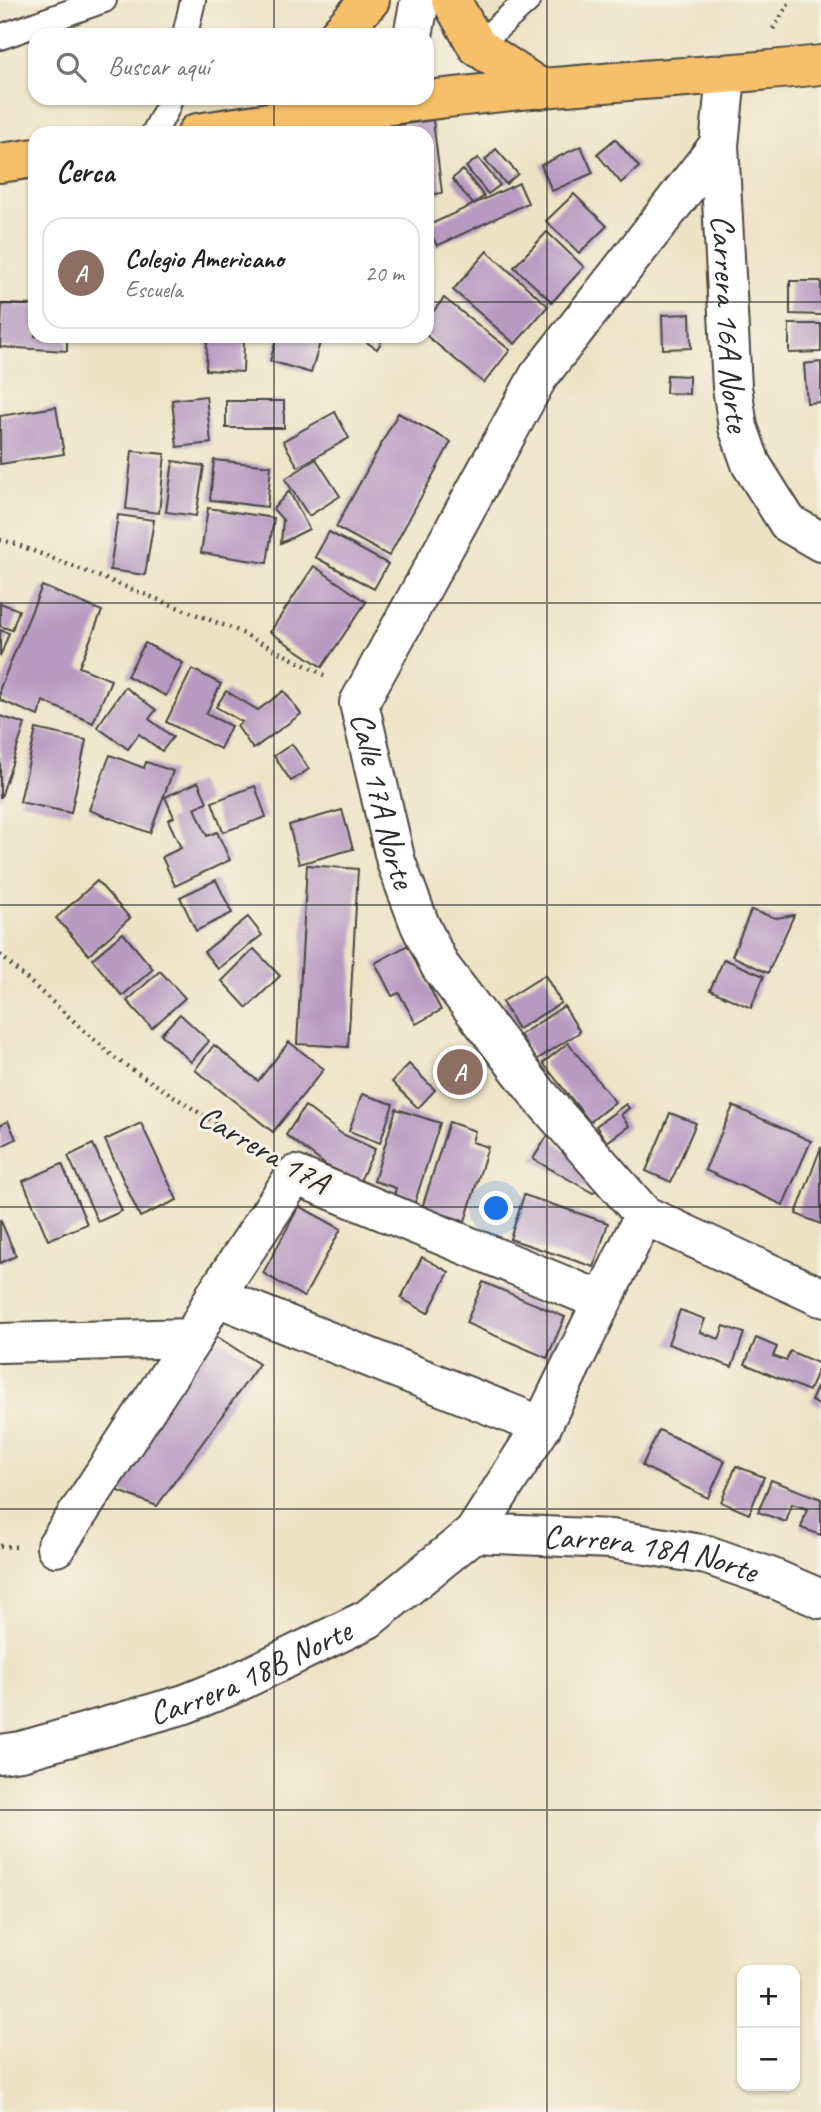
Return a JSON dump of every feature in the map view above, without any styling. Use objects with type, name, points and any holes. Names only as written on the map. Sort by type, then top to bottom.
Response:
[{"type":"main road","points":[[344,28],[370,0]]},
{"type":"main road","points":[[451,0],[477,46],[541,89]]},
{"type":"main road","points":[[434,98],[726,76],[821,65]]},
{"type":"main road","points":[[221,126],[271,111],[345,105]]},
{"type":"main road","points":[[0,163],[28,159]]},
{"type":"street","points":[[414,28],[420,0]]},
{"type":"street","name":"Carrera 16A Norte","points":[[726,76],[719,145],[732,387],[738,427],[751,464],[788,523],[821,542]]},
{"type":"street","points":[[359,703],[538,377],[719,145]]},
{"type":"street","name":"Calle 17A Norte","points":[[359,703],[396,862],[420,925],[440,966],[539,1096],[644,1215]]},
{"type":"street","points":[[57,1547],[193,1338],[215,1296],[295,1175]]},
{"type":"street","name":"Carrera 17A","points":[[295,1175],[602,1301]]},
{"type":"street","points":[[644,1215],[821,1297]]},
{"type":"street","name":"Carrera 18B Norte","points":[[0,1754],[21,1751],[186,1704],[232,1685],[368,1619],[474,1533],[542,1426],[644,1215]]},
{"type":"street","points":[[215,1296],[542,1426]]},
{"type":"street","points":[[0,1343],[193,1338]]},
{"type":"street","name":"Carrera 18A Norte","points":[[474,1533],[611,1539],[707,1555],[770,1577],[821,1599]]},
{"type":"lane","points":[[0,37],[104,0]]},
{"type":"lane","points":[[187,28],[193,0]]},
{"type":"lane","points":[[477,46],[528,0]]},
{"type":"lane","points":[[158,126],[168,105]]},
{"type":"path","name":"Calle 17A Norte","points":[[0,540],[13,542],[236,631],[326,676],[359,703]]},
{"type":"path","name":"Carrera 17A","points":[[0,954],[116,1059],[295,1175]]},
{"type":"building","points":[[433,120],[434,126],[393,126]]},
{"type":"building","points":[[434,128],[442,193],[434,194]]},
{"type":"building","points":[[615,139],[639,167],[621,183],[597,154]]},
{"type":"building","points":[[581,146],[593,173],[552,191],[541,165]]},
{"type":"building","points":[[496,149],[518,174],[506,184],[485,160]]},
{"type":"building","points":[[478,158],[500,185],[488,194],[466,167]]},
{"type":"building","points":[[463,170],[484,196],[473,204],[452,179]]},
{"type":"building","points":[[519,183],[528,203],[437,246],[434,240],[434,223]]},
{"type":"building","points":[[574,194],[607,226],[579,253],[546,221]]},
{"type":"building","points":[[547,232],[584,267],[552,302],[514,267]]},
{"type":"building","points":[[487,251],[548,306],[515,344],[453,290]]},
{"type":"building","points":[[790,281],[821,281],[821,315],[790,314]]},
{"type":"building","points":[[444,298],[510,350],[484,383],[434,342],[434,310]]},
{"type":"building","points":[[2,304],[28,305],[28,343],[67,343],[67,351],[0,347]]},
{"type":"building","points":[[690,314],[691,348],[663,349],[662,315]]},
{"type":"building","points":[[789,324],[821,324],[821,352],[789,353]]},
{"type":"building","points":[[207,343],[244,343],[243,372],[206,370]]},
{"type":"building","points":[[275,343],[320,343],[311,373],[270,361]]},
{"type":"building","points":[[368,343],[381,343],[377,349]]},
{"type":"building","points":[[821,362],[821,402],[807,403],[804,364]]},
{"type":"building","points":[[667,375],[689,376],[689,394],[666,393]]},
{"type":"building","points":[[206,396],[211,443],[177,447],[172,400]]},
{"type":"building","points":[[226,401],[284,401],[284,428],[226,428]]},
{"type":"building","points":[[56,407],[64,454],[0,464],[0,416]]},
{"type":"building","points":[[335,412],[349,438],[298,467],[283,441]]},
{"type":"building","points":[[398,413],[451,442],[389,556],[336,527]]},
{"type":"building","points":[[132,451],[165,454],[159,513],[126,509]]},
{"type":"building","points":[[316,459],[340,496],[309,516],[285,479]]},
{"type":"building","points":[[214,460],[271,466],[267,507],[210,500]]},
{"type":"building","points":[[173,461],[204,466],[196,516],[166,512]]},
{"type":"building","points":[[289,491],[309,529],[281,543],[283,520],[273,509]]},
{"type":"building","points":[[208,508],[274,518],[267,563],[201,553]]},
{"type":"building","points":[[118,515],[154,520],[145,575],[110,570]]},
{"type":"building","points":[[329,532],[388,564],[374,589],[315,557]]},
{"type":"building","points":[[314,566],[366,602],[322,667],[270,632]]},
{"type":"building","points":[[42,586],[102,611],[79,667],[111,680],[93,723],[43,701],[38,716],[0,700],[0,688]]},
{"type":"building","points":[[0,603],[19,610],[12,630],[0,626]]},
{"type":"building","points":[[0,630],[9,633],[0,657]]},
{"type":"building","points":[[145,643],[183,663],[166,696],[127,676]]},
{"type":"building","points":[[192,669],[221,684],[206,714],[231,726],[220,749],[166,722]]},
{"type":"building","points":[[125,687],[156,710],[149,719],[173,737],[162,751],[139,734],[128,749],[97,727]]},
{"type":"building","points":[[226,691],[258,710],[284,691],[301,714],[253,749],[237,726],[242,722],[216,707]]},
{"type":"building","points":[[0,716],[25,724],[1,797],[0,797]]},
{"type":"building","points":[[36,729],[86,740],[71,813],[20,802]]},
{"type":"building","points":[[292,744],[309,769],[291,781],[274,756]]},
{"type":"building","points":[[110,755],[144,768],[146,762],[173,771],[150,833],[89,810]]},
{"type":"building","points":[[198,782],[207,802],[195,808],[207,836],[217,832],[230,860],[175,886],[162,857],[181,848],[168,820],[174,817],[165,797]]},
{"type":"building","points":[[255,786],[266,817],[223,832],[212,802]]},
{"type":"building","points":[[342,810],[353,849],[299,864],[289,825]]},
{"type":"building","points":[[307,865],[358,869],[348,1047],[297,1044]]},
{"type":"building","points":[[216,880],[232,913],[196,931],[180,897]]},
{"type":"building","points":[[97,881],[130,918],[89,955],[56,918]]},
{"type":"building","points":[[751,910],[776,918],[794,915],[768,973],[732,956]]},
{"type":"building","points":[[248,917],[262,935],[218,969],[204,952]]},
{"type":"building","points":[[123,933],[153,969],[122,996],[92,959]]},
{"type":"building","points":[[408,945],[441,1010],[416,1024],[399,993],[392,996],[375,963]]},
{"type":"building","points":[[254,949],[280,976],[247,1008],[222,981]]},
{"type":"building","points":[[724,959],[764,976],[751,1008],[710,990]]},
{"type":"building","points":[[160,971],[185,998],[152,1028],[127,1001]]},
{"type":"building","points":[[545,975],[561,1003],[518,1029],[502,1002]]},
{"type":"building","points":[[564,1006],[580,1032],[536,1060],[520,1035]]},
{"type":"building","points":[[180,1014],[209,1041],[191,1062],[161,1034]]},
{"type":"building","points":[[289,1042],[324,1069],[273,1132],[195,1070],[214,1045],[258,1081]]},
{"type":"building","points":[[568,1043],[615,1102],[590,1122],[543,1063]]},
{"type":"building","points":[[409,1064],[435,1090],[418,1108],[392,1082]]},
{"type":"building","points":[[362,1094],[393,1104],[380,1143],[349,1131]]},
{"type":"building","points":[[626,1104],[629,1108],[621,1115],[629,1126],[607,1142],[596,1126]]},
{"type":"building","points":[[305,1106],[342,1134],[375,1149],[360,1181],[327,1166],[286,1135]]},
{"type":"building","points":[[733,1106],[811,1141],[783,1205],[705,1170]]},
{"type":"building","points":[[396,1109],[440,1123],[414,1205],[393,1199],[396,1188],[374,1181]]},
{"type":"building","points":[[670,1113],[696,1123],[671,1182],[646,1171]]},
{"type":"building","points":[[8,1121],[16,1139],[0,1147],[0,1125]]},
{"type":"building","points":[[449,1122],[475,1131],[472,1142],[488,1147],[465,1221],[422,1208]]},
{"type":"building","points":[[141,1123],[177,1200],[140,1217],[105,1140]]},
{"type":"building","points":[[548,1135],[604,1183],[593,1193],[533,1159]]},
{"type":"building","points":[[93,1144],[122,1211],[98,1222],[68,1156]]},
{"type":"building","points":[[821,1147],[821,1224],[796,1214]]},
{"type":"building","points":[[62,1164],[87,1224],[48,1240],[23,1181]]},
{"type":"building","points":[[524,1195],[608,1223],[594,1267],[510,1239]]},
{"type":"building","points":[[299,1206],[341,1229],[304,1297],[263,1273]]},
{"type":"building","points":[[0,1219],[16,1256],[0,1263]]},
{"type":"building","points":[[422,1257],[449,1272],[428,1313],[401,1298]]},
{"type":"building","points":[[483,1282],[565,1317],[547,1358],[466,1323]]},
{"type":"building","points":[[680,1310],[705,1319],[700,1332],[719,1339],[724,1326],[744,1333],[732,1367],[668,1344]]},
{"type":"building","points":[[216,1336],[259,1364],[157,1506],[106,1486]]},
{"type":"building","points":[[756,1338],[777,1347],[773,1356],[786,1361],[790,1351],[820,1364],[809,1391],[745,1364]]},
{"type":"building","points":[[821,1379],[821,1406],[811,1401]]},
{"type":"building","points":[[659,1430],[725,1461],[708,1498],[642,1466]]},
{"type":"building","points":[[736,1466],[764,1477],[749,1514],[721,1502]]},
{"type":"building","points":[[771,1480],[821,1499],[821,1535],[801,1528],[807,1509],[792,1504],[786,1522],[758,1512]]},
{"type":"place","name":"Colegio Americano","points":[[460,1072]]}]
